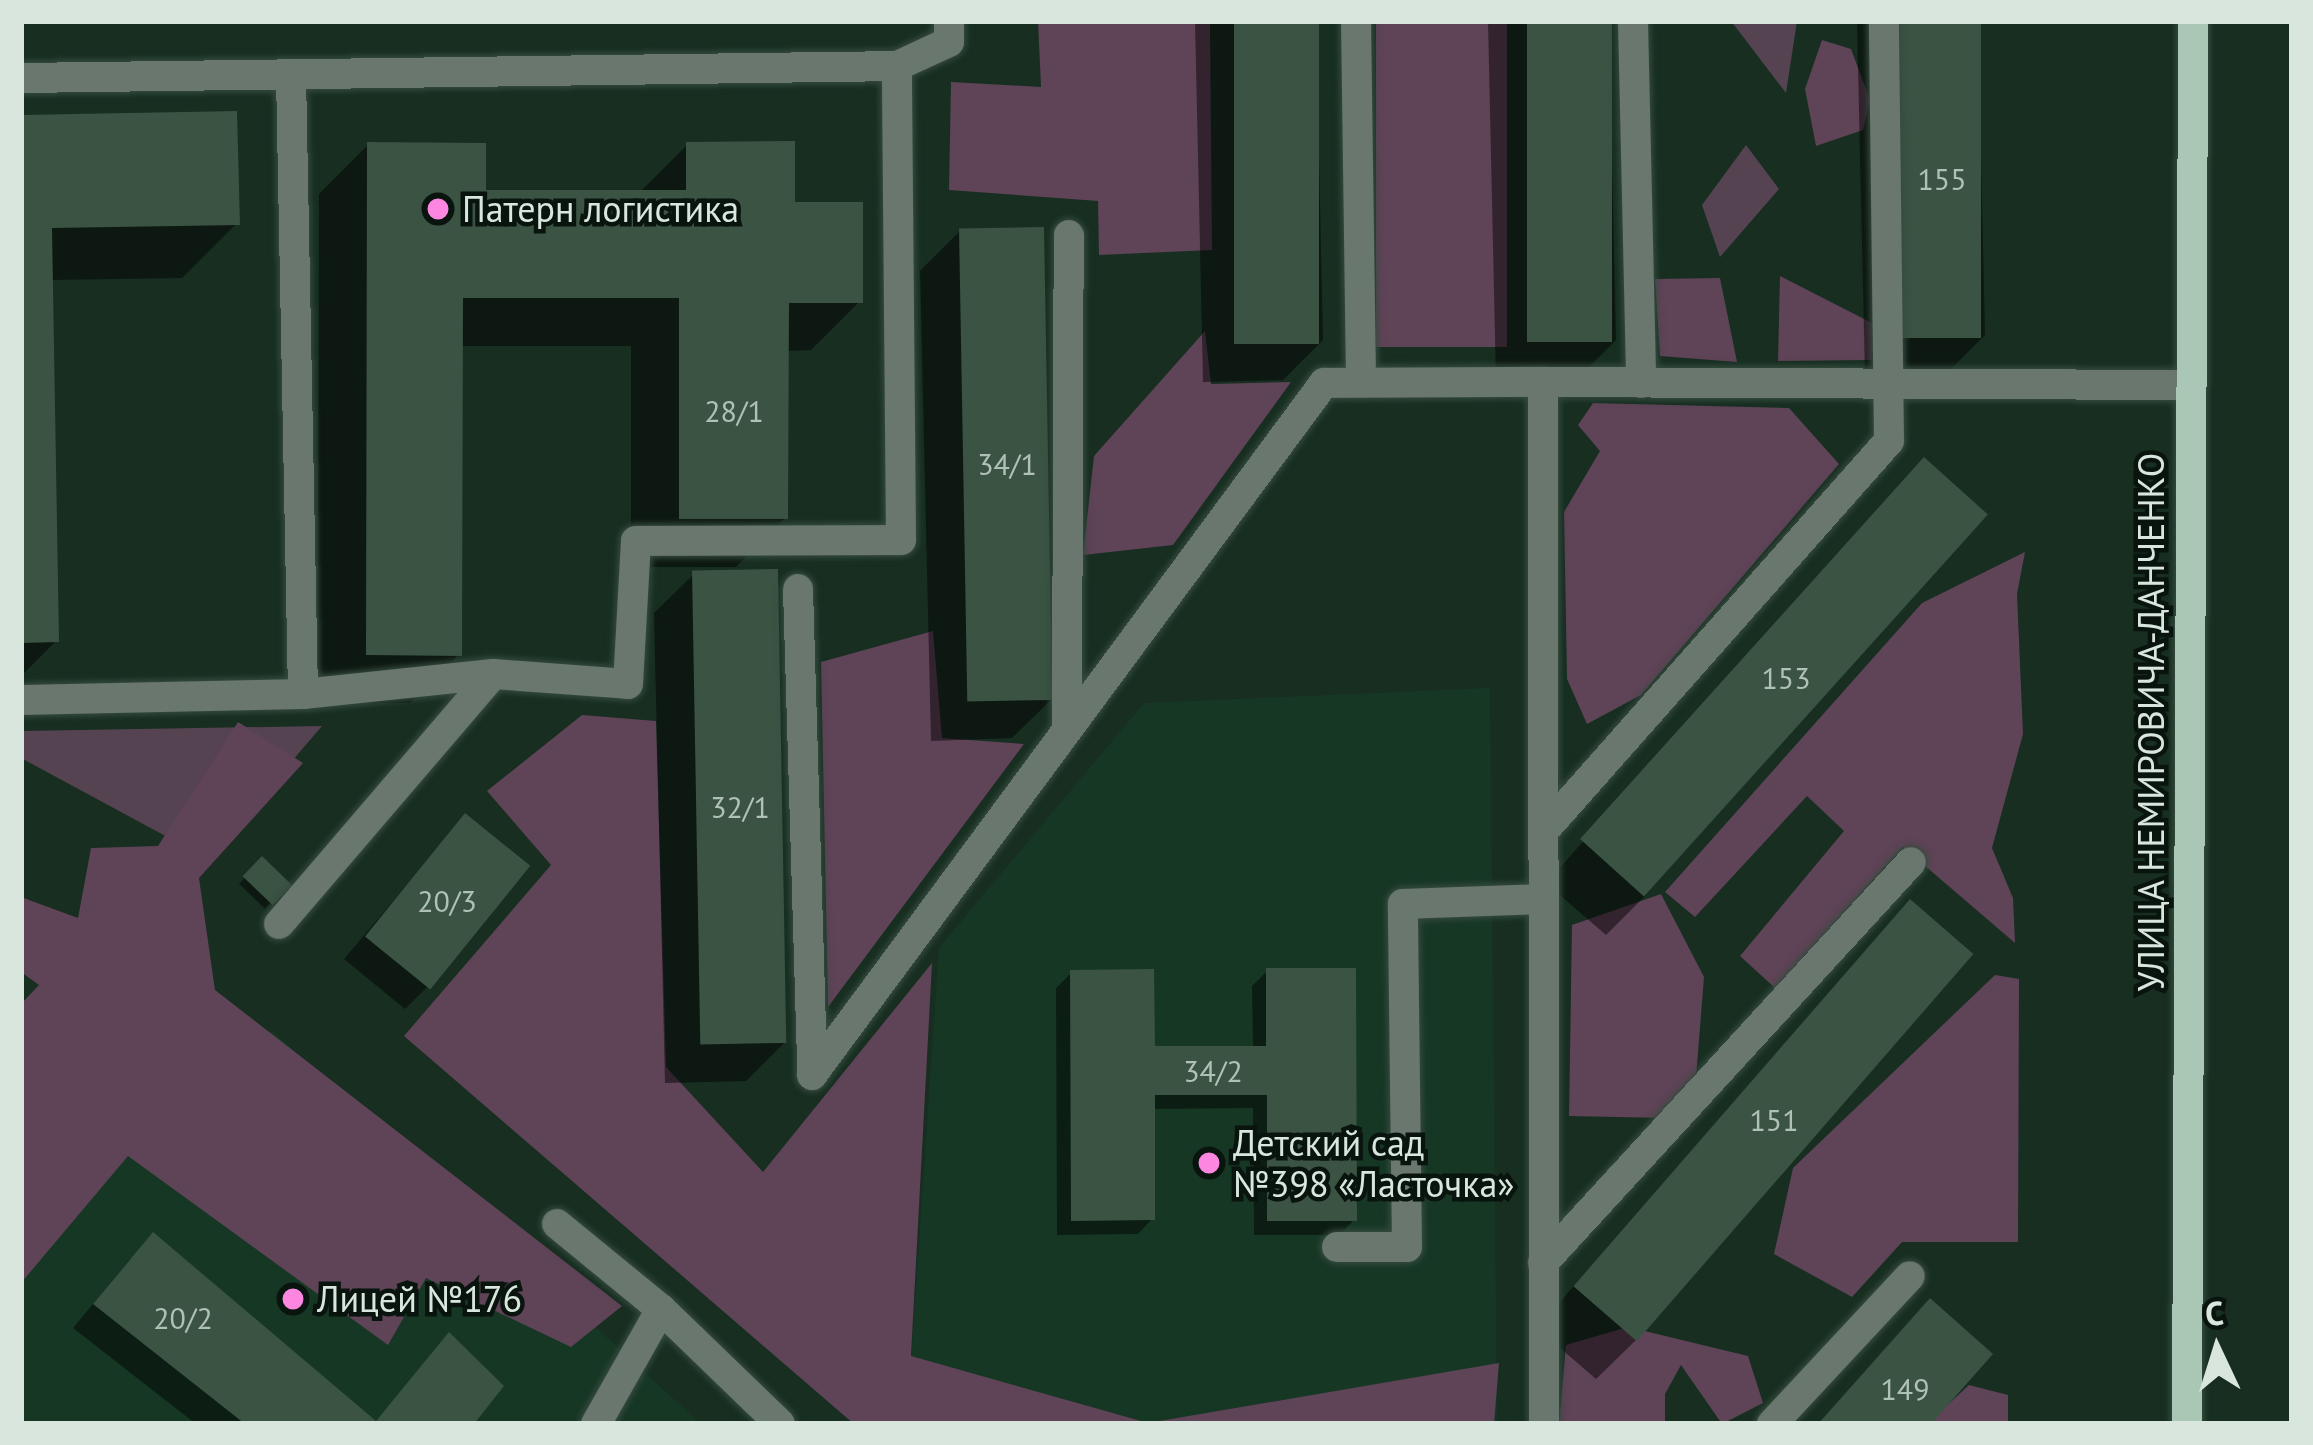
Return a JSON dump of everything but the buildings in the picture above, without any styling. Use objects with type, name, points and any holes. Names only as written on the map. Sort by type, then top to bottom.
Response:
[{"type":"main road","name":"УЛИЦА НЕМИРОВИЧА-ДАНЧЕНКО","points":[[2187,1424],[2192,21]]},
{"type":"lane","points":[[21,78],[897,67],[949,42],[949,21]]},
{"type":"lane","points":[[1356,21],[1361,382]]},
{"type":"lane","points":[[1633,21],[1642,383]]},
{"type":"lane","points":[[1549,825],[1889,441],[1884,21]]},
{"type":"lane","points":[[21,700],[303,694],[493,674],[628,684],[636,541],[901,540],[897,67]]},
{"type":"lane","points":[[291,77],[303,694]]},
{"type":"lane","points":[[1067,726],[1069,235]]},
{"type":"lane","points":[[798,589],[812,1076],[1324,382],[2191,386]]},
{"type":"lane","points":[[1543,382],[1549,825],[1543,899],[1544,1424]]},
{"type":"lane","points":[[279,924],[493,674]]},
{"type":"lane","points":[[1544,1262],[1911,862]]},
{"type":"lane","points":[[1337,1247],[1407,1246],[1403,904],[1543,899]]},
{"type":"lane","points":[[557,1224],[661,1309],[780,1424]]},
{"type":"lane","points":[[1772,1424],[1910,1276]]},
{"type":"lane","points":[[596,1424],[661,1309]]},
{"type":"shaded area","points":[[1038,21],[1210,21],[1212,250],[1099,255],[1098,201],[949,190],[951,82],[1041,87]]},
{"type":"shaded area","points":[[1376,21],[1507,21],[1507,347],[1376,347]]},
{"type":"shaded area","points":[[1731,21],[1797,21],[1786,93]]},
{"type":"shaded area","points":[[1822,40],[1851,49],[1870,100],[1863,130],[1816,146],[1805,89]]},
{"type":"shaded area","points":[[1746,145],[1779,189],[1720,257],[1702,205]]},
{"type":"shaded area","points":[[1780,276],[1872,323],[1872,360],[1778,361]]},
{"type":"shaded area","points":[[1720,278],[1737,362],[1660,356],[1655,279]]},
{"type":"shaded area","points":[[1205,331],[1211,384],[1291,382],[1173,545],[1083,555],[1094,456]]},
{"type":"shaded area","points":[[1593,403],[1789,408],[1839,464],[1641,695],[1587,724],[1567,679],[1564,512],[1600,451],[1578,425]]},
{"type":"shaded area","points":[[2025,552],[2017,594],[2023,734],[1992,848],[2013,898],[2015,943],[1903,847],[1775,988],[1740,956],[1844,831],[1807,796],[1695,917],[1665,892],[1922,603]]},
{"type":"shaded area","points":[[933,631],[942,738],[1024,744],[828,1007],[821,662]]},
{"type":"shaded area","name":"Детский сад №398 «Ласточка»","points":[[1490,688],[1497,1424],[949,1424],[910,1377],[939,948],[1144,703]]},
{"type":"shaded area","points":[[582,715],[656,721],[666,1067],[763,1172],[932,963],[911,1356],[1148,1423],[1499,1363],[1494,1424],[854,1424],[404,1036],[551,865],[487,791]]},
{"type":"shaded area","points":[[238,722],[303,763],[199,878],[215,990],[622,1306],[571,1347],[426,1278],[388,1345],[128,1156],[21,1283],[21,1004],[39,985],[21,972],[21,897],[78,918],[91,848],[158,846]]},
{"type":"shaded area","points":[[322,726],[208,859],[21,758],[21,731]]},
{"type":"shaded area","points":[[1661,894],[1704,977],[1695,1090],[1666,1118],[1569,1116],[1572,925]]},
{"type":"shaded area","points":[[1995,975],[2019,979],[2018,1242],[1902,1242],[1852,1297],[1774,1254],[1793,1168]]},
{"type":"shaded area","name":"Лицей №176","points":[[157,1017],[274,1032],[701,1424],[21,1424],[21,1173]]},
{"type":"shaded area","points":[[1628,1327],[1748,1356],[1763,1403],[1722,1424],[1681,1365],[1665,1394],[1665,1424],[1559,1424],[1566,1345]]},
{"type":"shaded area","points":[[1969,1385],[2008,1395],[2008,1424],[1927,1424]]},
{"type":"place","name":"Патерн логистика","points":[[438,209]]},
{"type":"place","name":"Детский сад №398 «Ласточка»","points":[[1209,1163]]},
{"type":"place","name":"Лицей №176","points":[[293,1299]]}]
